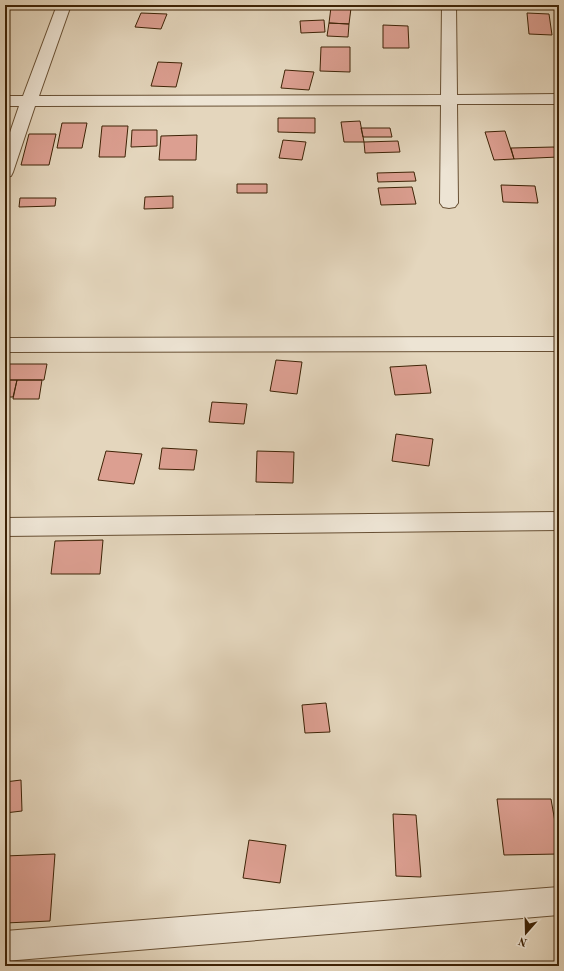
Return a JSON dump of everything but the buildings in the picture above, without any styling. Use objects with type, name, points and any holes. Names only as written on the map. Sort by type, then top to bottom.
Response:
[{"type":"street","points":[[5,172],[64,5]]},
{"type":"street","points":[[449,5],[449,203]]},
{"type":"street","points":[[5,101],[559,99]]},
{"type":"street","points":[[5,345],[559,344]]},
{"type":"street","points":[[5,527],[559,521]]},
{"type":"street","points":[[5,946],[559,901]]}]
